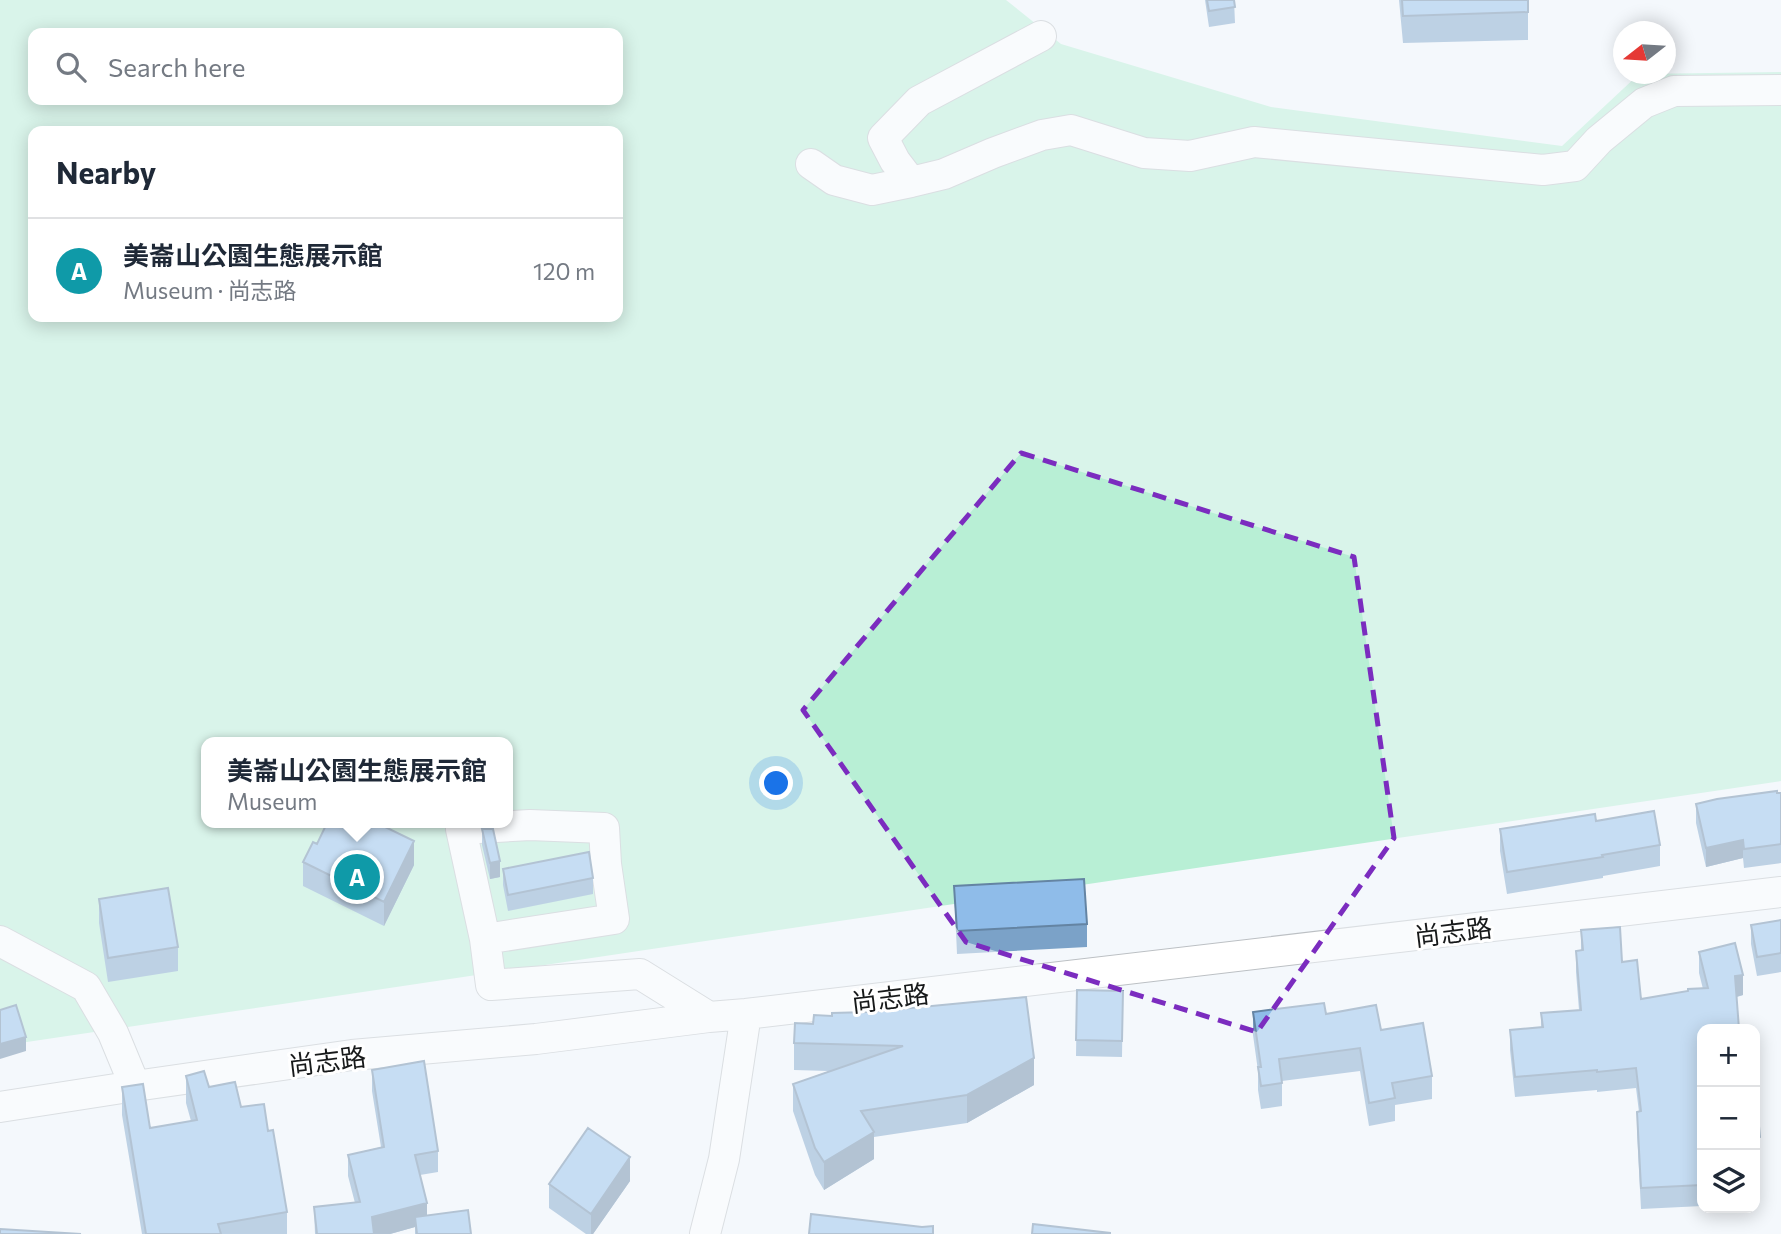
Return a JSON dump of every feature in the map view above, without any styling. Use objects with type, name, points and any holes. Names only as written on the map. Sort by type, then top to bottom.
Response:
[{"type":"street","points":[[911,182],[895,161],[883,138],[919,101],[1041,36]]},
{"type":"street","points":[[811,164],[834,180],[872,190],[944,174],[1042,135],[1071,130],[1144,153],[1190,156],[1254,142],[1543,170],[1575,166],[1599,140],[1644,103],[1674,91],[1781,90]]},
{"type":"street","points":[[485,939],[614,919],[604,828],[513,826]]},
{"type":"street","points":[[478,828],[461,829],[485,939],[491,985],[640,974],[709,1017]]},
{"type":"street","name":"尚志路","points":[[0,1107],[352,1055],[536,1039],[1781,892]]},
{"type":"street","points":[[0,941],[86,987],[113,1033],[135,1086]]},
{"type":"street","points":[[705,1234],[724,1159],[746,1014]]},
{"type":"highlighted area","points":[[1021,453],[1354,557],[1394,838],[1257,1032],[966,942],[803,710]]},
{"type":"green space","points":[[0,0],[1006,0],[1061,44],[1271,107],[1562,146],[1628,84],[1676,84],[1676,73],[1781,72],[1781,781],[0,1046]]},
{"type":"building","points":[[1207,0],[1234,0],[1235,7],[1209,11]]},
{"type":"building","points":[[1402,0],[1528,0],[1528,12],[1403,16]]},
{"type":"building","points":[[1777,791],[1781,793],[1781,844],[1744,849],[1743,840],[1706,848],[1696,804]]},
{"type":"building","points":[[1654,811],[1660,845],[1507,872],[1500,829],[1595,814],[1596,821]]},
{"type":"building","points":[[325,828],[387,828],[414,841],[384,902],[303,862],[313,842],[317,844]]},
{"type":"building","points":[[482,829],[493,829],[500,861],[490,863]]},
{"type":"building","points":[[589,852],[593,878],[508,895],[503,869]]},
{"type":"building","points":[[1084,879],[1087,924],[957,931],[954,886]]},
{"type":"building","points":[[168,888],[178,947],[108,958],[99,899]]},
{"type":"building","points":[[1781,920],[1781,953],[1757,957],[1751,925]]},
{"type":"building","points":[[1620,927],[1622,962],[1637,960],[1641,999],[1688,989],[1708,988],[1699,952],[1735,943],[1743,975],[1735,976],[1739,1024],[1697,1024],[1697,1185],[1641,1188],[1637,1112],[1641,1111],[1636,1068],[1515,1077],[1510,1030],[1543,1027],[1541,1013],[1581,1010],[1576,951],[1583,950],[1581,930]]},
{"type":"building","points":[[1077,990],[1123,991],[1122,1041],[1076,1040]]},
{"type":"building","points":[[1026,997],[1034,1058],[967,1095],[861,1111],[874,1132],[824,1162],[815,1148],[793,1084],[903,1046],[794,1043],[795,1023],[813,1024],[814,1015],[832,1016],[832,1013]]},
{"type":"building","points":[[1324,1003],[1326,1014],[1376,1005],[1381,1030],[1423,1023],[1432,1076],[1392,1083],[1395,1098],[1369,1103],[1360,1048],[1279,1059],[1282,1083],[1261,1086],[1253,1012]]},
{"type":"building","points":[[16,1005],[26,1037],[0,1044],[0,1010]]},
{"type":"building","points":[[424,1061],[438,1151],[415,1155],[427,1203],[372,1217],[374,1234],[317,1234],[314,1207],[360,1202],[348,1155],[384,1147],[372,1070]]},
{"type":"building","points":[[204,1071],[209,1087],[235,1082],[241,1107],[264,1104],[268,1131],[273,1130],[287,1212],[218,1224],[221,1234],[146,1234],[122,1087],[143,1084],[150,1128],[197,1120],[186,1076]]},
{"type":"building","points":[[588,1128],[630,1157],[591,1214],[549,1184]]},
{"type":"building","points":[[468,1210],[471,1234],[417,1234],[415,1217]]},
{"type":"building","points":[[811,1214],[933,1226],[933,1234],[809,1234]]},
{"type":"building","points":[[1033,1224],[1110,1233],[1110,1234],[1032,1234]]},
{"type":"building","points":[[0,1229],[81,1234],[0,1234]]},
{"type":"place","name":"美崙山公園生態展示館","points":[[357,877]]}]
